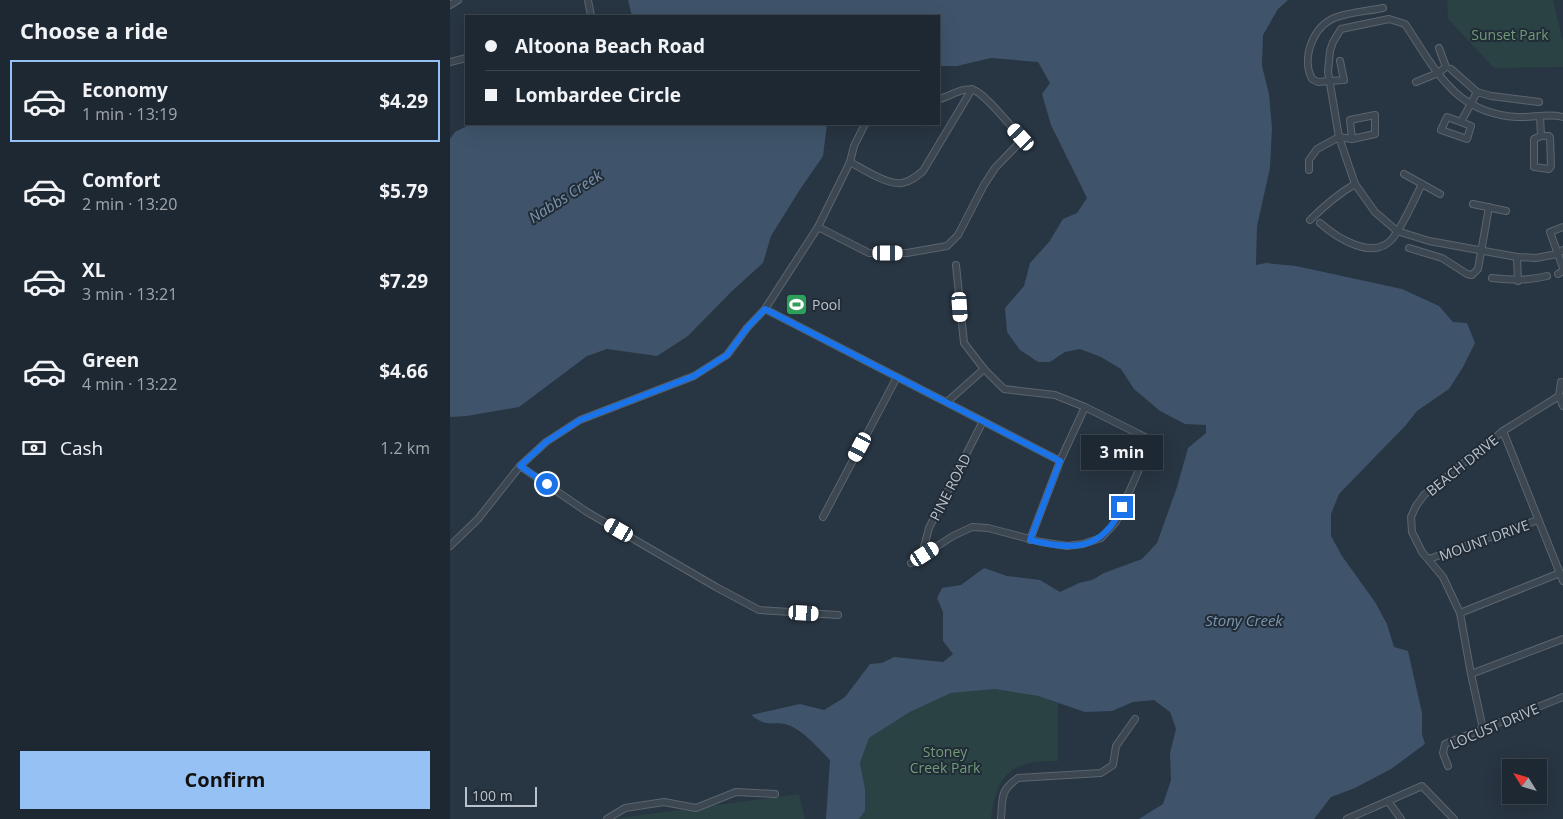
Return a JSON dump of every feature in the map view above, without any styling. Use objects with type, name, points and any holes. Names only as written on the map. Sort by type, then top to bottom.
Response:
[{"type":"street","points":[[450,5],[458,0]]},
{"type":"street","points":[[588,0],[591,15]]},
{"type":"street","points":[[1340,61],[1344,80],[1318,82],[1312,79],[1308,65],[1309,49],[1321,28],[1335,17],[1383,8]]},
{"type":"street","points":[[1335,17],[1341,29]]},
{"type":"street","points":[[1560,252],[1536,258],[1517,257],[1429,241],[1398,231],[1376,212],[1355,184],[1339,137],[1328,72],[1332,42],[1341,29],[1389,20],[1405,24],[1447,86],[1470,105],[1487,112],[1517,117],[1556,115],[1563,117]]},
{"type":"street","points":[[1416,82],[1438,73],[1446,67],[1439,48]]},
{"type":"street","points":[[450,62],[465,58]]},
{"type":"street","points":[[1451,70],[1477,92],[1491,96],[1539,102]]},
{"type":"street","points":[[818,227],[869,253],[907,252],[946,246],[958,235],[995,168],[1021,141],[1021,137],[984,95],[972,89],[957,92],[940,99]]},
{"type":"street","points":[[850,162],[887,180],[901,184],[912,180],[928,164],[972,89]]},
{"type":"street","points":[[1461,122],[1477,92]]},
{"type":"street","points":[[1309,170],[1309,160],[1317,149],[1339,137],[1352,139],[1376,134],[1375,115],[1350,120],[1352,139]]},
{"type":"street","points":[[1540,116],[1540,136]]},
{"type":"street","points":[[1447,117],[1461,122],[1472,126],[1467,139],[1441,130],[1447,117]]},
{"type":"street","points":[[450,546],[478,519],[520,466],[546,442],[580,420],[694,376],[727,355],[747,328],[765,309],[818,227],[850,162],[854,146],[864,125]]},
{"type":"street","points":[[1540,136],[1550,137],[1551,166],[1549,168],[1536,168],[1534,166],[1534,139],[1540,136]]},
{"type":"street","points":[[1404,174],[1440,194]]},
{"type":"street","points":[[1310,220],[1342,192],[1355,184]]},
{"type":"street","points":[[1320,223],[1349,243],[1362,247],[1380,248],[1392,240],[1398,231],[1422,184]]},
{"type":"street","points":[[1474,204],[1506,211]]},
{"type":"street","points":[[1408,248],[1442,258],[1467,274],[1472,275],[1478,269],[1489,207]]},
{"type":"street","points":[[1561,271],[1560,252],[1550,232],[1563,227]]},
{"type":"street","points":[[1517,257],[1518,281]]},
{"type":"street","points":[[911,564],[972,527],[988,528],[1030,540],[1067,546],[1083,544],[1101,538],[1116,522],[1148,449],[1147,438],[1085,407],[1055,395],[1004,389],[964,343],[956,265]]},
{"type":"street","points":[[1492,278],[1518,281],[1547,276]]},
{"type":"street","points":[[765,309],[1060,461]]},
{"type":"street","points":[[947,402],[984,368]]},
{"type":"street","points":[[823,517],[897,377]]},
{"type":"street","points":[[1561,382],[1563,406]]},
{"type":"street","name":"BEACH DRIVE","points":[[1483,729],[1460,613],[1443,577],[1422,552],[1412,532],[1411,517],[1424,495],[1503,431],[1561,397]]},
{"type":"street","points":[[1030,540],[1060,461],[1085,407]]},
{"type":"street","name":"PINE ROAD","points":[[925,554],[924,547],[929,528],[984,421]]},
{"type":"street","points":[[1503,431],[1563,581]]},
{"type":"street","points":[[520,466],[587,512],[759,610],[838,615]]},
{"type":"street","name":"MOUNT DRIVE","points":[[1430,560],[1538,520]]},
{"type":"street","points":[[1460,613],[1560,573]]},
{"type":"street","points":[[1471,674],[1563,639]]},
{"type":"street","name":"LOCUST DRIVE","points":[[1448,766],[1443,753],[1445,744],[1563,697]]},
{"type":"street","points":[[1001,819],[1001,804],[1005,789],[1018,778],[1101,772],[1113,765],[1116,746],[1135,719]]},
{"type":"street","points":[[1347,819],[1422,786],[1454,819]]},
{"type":"street","points":[[607,819],[625,808],[664,802],[696,808],[736,792],[775,794]]},
{"type":"street","points":[[1388,801],[1401,819]]},
{"type":"green space","name":"Sunset Park","points":[[1447,0],[1553,0],[1563,41],[1563,67],[1494,68],[1448,19]]},
{"type":"green space","name":"Stoney Creek Park","points":[[995,689],[1038,696],[1058,703],[1058,761],[1029,763],[1010,772],[997,790],[991,819],[859,819],[865,811],[865,789],[860,763],[869,738],[910,712],[951,693]]},
{"type":"green space","points":[[799,794],[805,819],[611,819]]},
{"type":"water","name":"Stony Creek","points":[[628,0],[1288,0],[1278,9],[1263,35],[1262,66],[1269,94],[1272,128],[1270,168],[1257,226],[1256,265],[1266,263],[1296,266],[1402,289],[1439,306],[1453,322],[1467,323],[1475,343],[1449,389],[1417,411],[1406,425],[1339,494],[1331,514],[1331,536],[1342,556],[1375,602],[1387,624],[1394,647],[1408,651],[1422,713],[1422,734],[1425,744],[1391,769],[1355,788],[1331,797],[1314,819],[1139,819],[1163,804],[1171,780],[1170,753],[1176,729],[1170,712],[1154,700],[1133,702],[1112,711],[1085,712],[1038,696],[995,689],[951,693],[910,712],[869,738],[860,763],[865,789],[865,811],[859,819],[826,819],[830,760],[794,727],[762,722],[751,715],[800,704],[824,710],[845,697],[870,664],[882,663],[894,657],[943,662],[953,654],[943,641],[943,612],[937,598],[942,588],[961,585],[984,568],[1007,576],[1040,580],[1060,592],[1142,559],[1157,543],[1177,487],[1188,448],[1206,433],[1206,425],[1185,424],[1160,411],[1134,389],[1121,369],[1101,357],[1080,349],[1065,352],[1050,362],[1038,362],[1020,350],[1007,332],[1005,308],[1024,286],[1030,263],[1049,242],[1063,219],[1077,213],[1087,198],[1051,125],[1042,94],[1050,83],[1038,62],[991,58],[957,66],[940,66],[940,15],[632,15]]},
{"type":"water","name":"Nabbs Creek","points":[[469,125],[827,125],[823,156],[771,236],[763,263],[731,292],[688,336],[657,356],[607,349],[587,356],[519,407],[450,417],[450,139],[455,132]]},
{"type":"place","name":"Pool","points":[[796,304]]},
{"type":"route","points":[[547,484],[520,466],[546,442],[580,420],[694,376],[727,355],[747,328],[765,309],[1060,461],[1030,540],[1067,546],[1083,544],[1101,538],[1116,522],[1122,507]]}]
